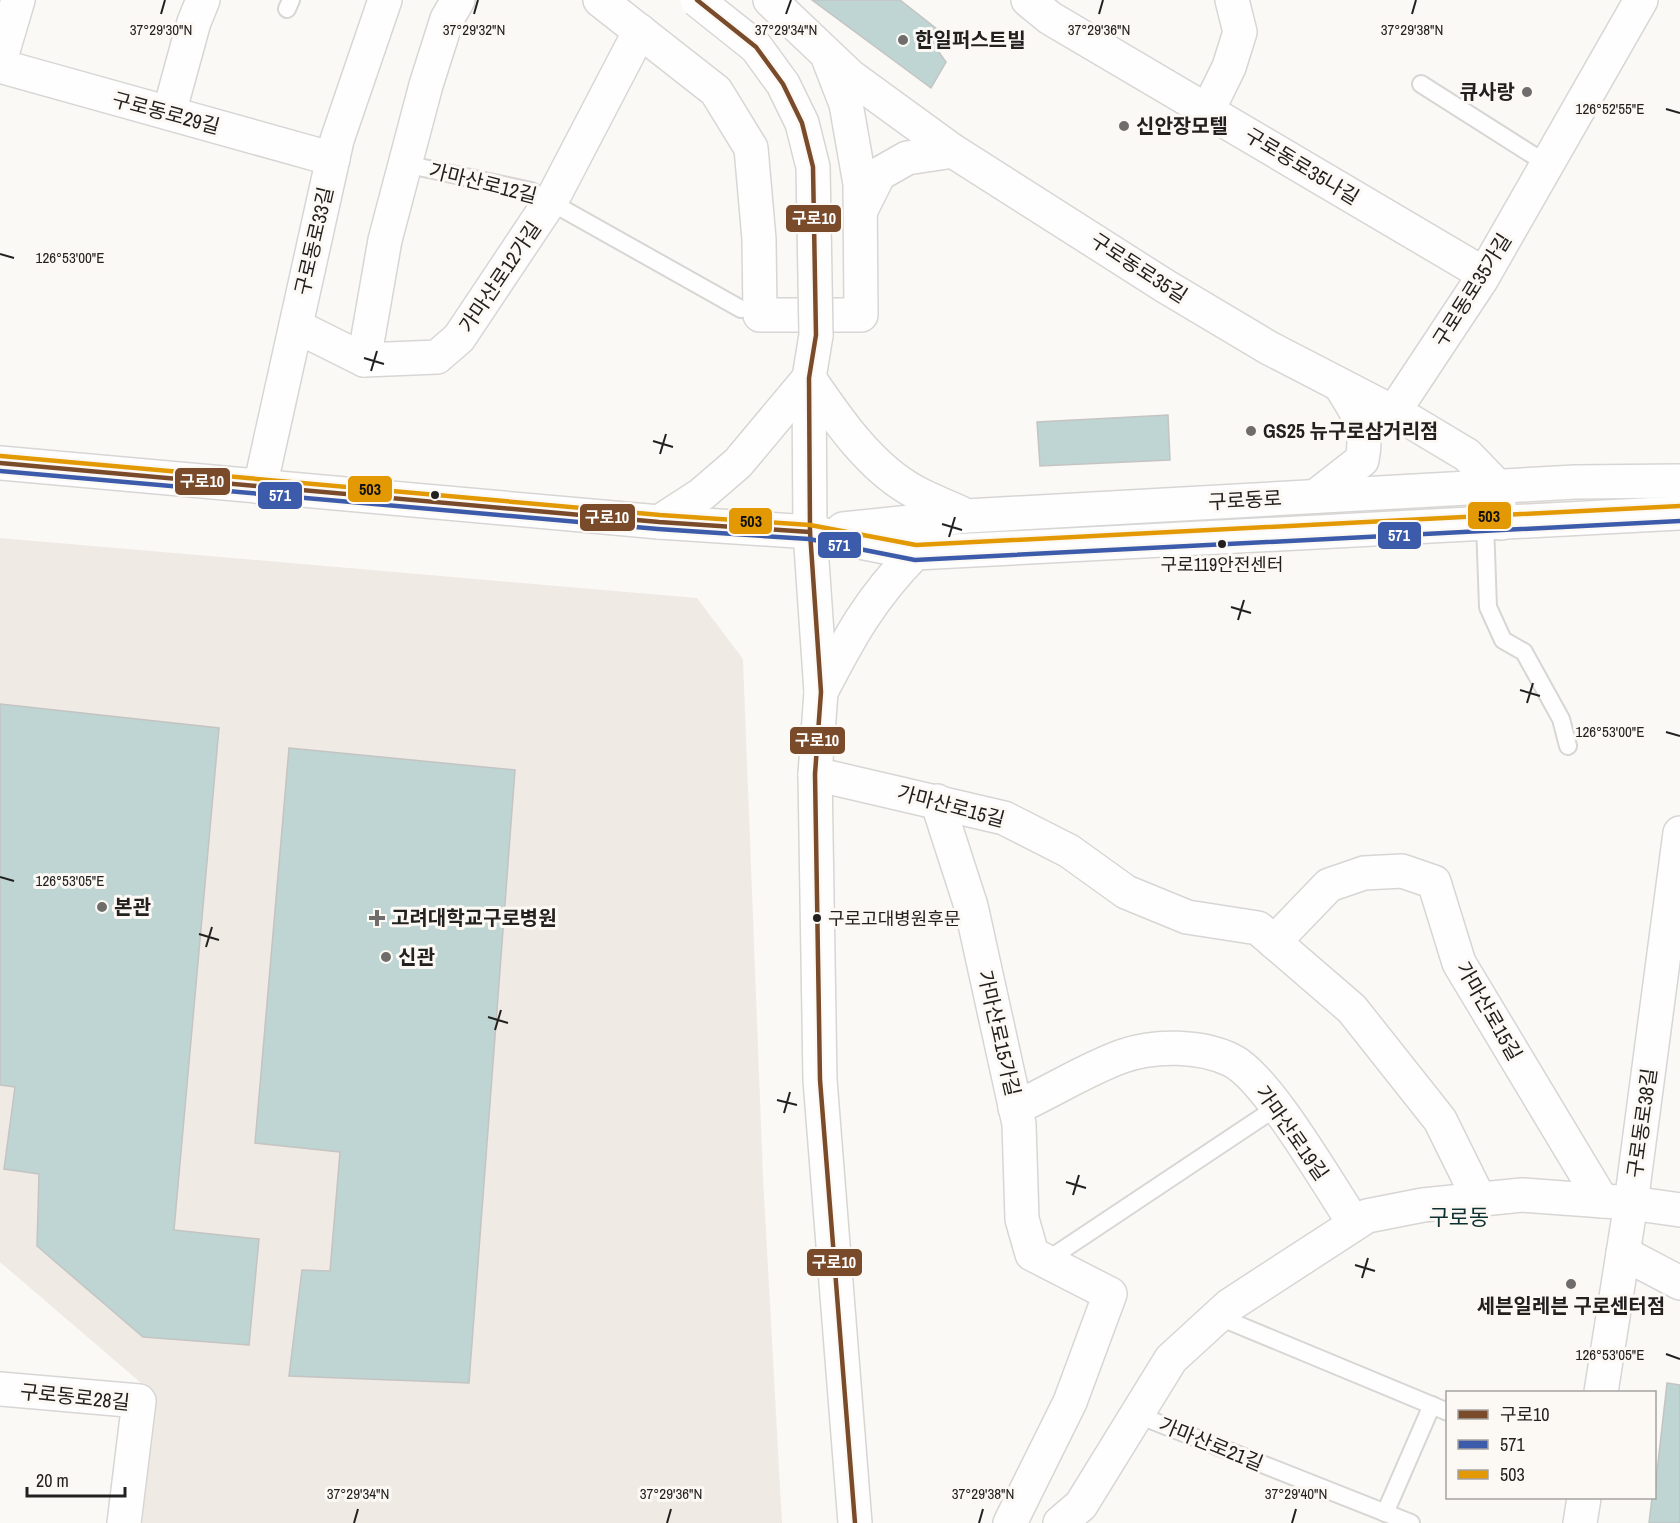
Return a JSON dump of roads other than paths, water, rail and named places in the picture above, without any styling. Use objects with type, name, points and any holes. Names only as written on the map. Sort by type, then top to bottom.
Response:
[{"type":"street","points":[[0,61],[18,0]]},
{"type":"street","points":[[169,113],[194,22],[203,0]]},
{"type":"street","name":"구로동로33길","points":[[260,487],[333,159],[385,0]]},
{"type":"street","name":"가마산로12길","points":[[405,164],[447,19],[458,0]]},
{"type":"street","points":[[600,0],[716,91],[751,148],[759,239],[760,315],[861,315],[860,184],[846,104],[828,58]]},
{"type":"street","points":[[697,0],[756,47],[783,84],[802,123],[813,167],[816,335],[809,378],[810,532],[821,692],[815,774],[820,1080],[855,1523]]},
{"type":"street","name":"구로동로35길","points":[[770,0],[828,58],[881,101],[953,152],[1165,286],[1269,348],[1467,455],[1497,486]]},
{"type":"street","name":"구로동로35나길","points":[[1028,0],[1050,18],[1484,274]]},
{"type":"street","points":[[1208,110],[1229,67],[1240,32],[1232,0]]},
{"type":"street","name":"구로동로35가길","points":[[1393,413],[1484,274],[1641,0]]},
{"type":"street","name":"가마산로12가길","points":[[296,326],[364,360],[437,357],[459,338],[550,201],[640,31]]},
{"type":"street","name":"구로동로29길","points":[[0,66],[333,159]]},
{"type":"street","points":[[861,210],[879,174],[907,158],[953,152]]},
{"type":"street","points":[[364,360],[385,240],[405,164]]},
{"type":"street","points":[[809,378],[838,419],[885,470],[914,492],[967,516]]},
{"type":"street","points":[[659,522],[702,494],[738,463],[809,378]]},
{"type":"street","points":[[1316,496],[1362,460],[1367,439],[1360,419],[1340,385]]},
{"type":"street","name":"구로동로","points":[[0,463],[659,522],[810,532],[915,553],[1680,513]]},
{"type":"street","name":"구로동로","points":[[810,532],[967,516],[1497,486],[1680,481]]},
{"type":"street","points":[[1493,523],[1497,486]]},
{"type":"street","points":[[821,692],[857,623],[885,584],[915,553]]},
{"type":"street","name":"가마산로15길","points":[[815,774],[1004,818],[1069,851],[1126,892],[1187,917],[1258,928],[1352,1009],[1440,1120],[1479,1199]]},
{"type":"street","name":"가마산로15가길","points":[[937,801],[970,906],[1016,1108],[1019,1124],[1022,1219],[1032,1254],[1110,1294],[1070,1402],[1010,1523]]},
{"type":"street","name":"구로동로38길","points":[[1600,1391],[1623,1253],[1616,1202],[1679,846]]},
{"type":"street","name":"가마산로15길","points":[[1274,942],[1329,885],[1364,873],[1402,871],[1434,882],[1460,963],[1616,1202]]},
{"type":"street","name":"가마산로19길","points":[[1016,1108],[1122,1056],[1150,1048],[1211,1053],[1231,1060],[1248,1072],[1277,1107],[1354,1223]]},
{"type":"street","points":[[1060,1523],[1081,1505],[1171,1359],[1230,1305],[1367,1216],[1389,1211],[1522,1195],[1616,1202],[1680,1210]]},
{"type":"street","points":[[1623,1253],[1680,1283]]},
{"type":"street","name":"구로동로28길","points":[[0,1389],[139,1401],[124,1523]]},
{"type":"street","points":[[1580,1523],[1584,1499]]},
{"type":"lane","points":[[1421,84],[1547,164]]},
{"type":"lane","name":"가마산로12길","points":[[405,164],[531,191],[741,309]]},
{"type":"lane","points":[[1493,523],[1488,607],[1503,640],[1524,652],[1562,719],[1568,746]]},
{"type":"lane","points":[[1046,1261],[1277,1107]]},
{"type":"lane","points":[[1217,1316],[1440,1408],[1385,1513]]},
{"type":"lane","name":"가마산로21길","points":[[1138,1414],[1411,1523]]},
{"type":"place","name":"한일퍼스트빌","points":[[903,40]]},
{"type":"place","name":"큐사랑","points":[[1527,92]]},
{"type":"place","name":"신안장모텔","points":[[1124,126]]},
{"type":"place","name":"GS25 뉴구로삼거리점","points":[[1251,431]]},
{"type":"place","name":"구로119안전센터","points":[[1222,544]]},
{"type":"place","name":"본관","points":[[102,907]]},
{"type":"place","name":"고려대학교구로병원","points":[[377,918]]},
{"type":"place","name":"구로고대병원후문","points":[[817,918]]},
{"type":"place","name":"신관","points":[[386,957]]},
{"type":"place","name":"세븐일레븐 구로센터점","points":[[1571,1284]]},
{"type":"district","name":"구로동","points":[[1459,1217]]}]
